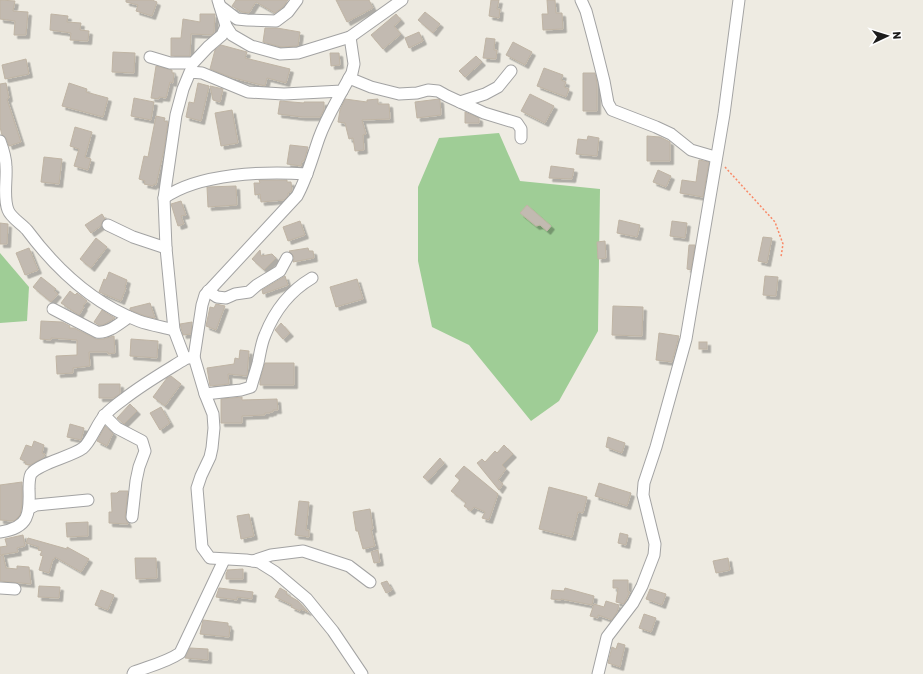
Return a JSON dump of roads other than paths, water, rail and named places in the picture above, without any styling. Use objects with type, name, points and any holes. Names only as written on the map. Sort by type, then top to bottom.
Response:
[{"type":"street","points":[[219,3],[237,18],[247,20],[276,21],[288,12],[297,0]]},
{"type":"street","points":[[219,3],[226,26],[232,35],[248,44],[280,54],[298,53],[350,37],[402,0]]},
{"type":"street","points":[[582,0],[594,41],[608,103],[612,110],[671,134],[692,150],[715,157]]},
{"type":"street","points":[[602,673],[607,637],[632,603],[642,586],[654,555],[655,544],[643,495],[644,483],[656,447],[686,338],[715,157],[724,114],[739,0]]},
{"type":"street","points":[[150,57],[170,63],[193,63],[222,35],[226,26]]},
{"type":"street","points":[[0,532],[8,531],[21,525],[28,514],[30,508],[29,483],[31,474],[46,464],[76,453],[85,447],[104,415],[137,389],[189,358],[202,305],[208,291],[297,196],[304,184],[328,115],[352,73],[354,64],[350,37]]},
{"type":"street","points":[[460,102],[485,94],[498,87],[511,71]]},
{"type":"street","points":[[342,91],[284,94],[248,92],[202,73],[190,72],[183,89],[176,115],[164,198],[166,248],[174,330],[189,358],[213,414],[214,428],[210,458],[197,488],[200,540],[202,547],[207,556],[213,559],[259,562],[275,572],[307,599],[337,636],[362,674]]},
{"type":"street","points":[[350,78],[371,87],[399,94],[417,93],[428,90],[438,91],[484,113],[517,123],[520,129],[521,138]]},
{"type":"street","points":[[0,141],[6,166],[6,201],[9,212],[22,224],[46,256],[87,293],[119,312],[140,322],[174,330]]},
{"type":"street","points":[[164,198],[172,193],[206,180],[285,172],[308,174]]},
{"type":"street","points":[[108,225],[133,237],[166,248]]},
{"type":"street","points":[[208,291],[217,296],[226,298],[235,294],[249,292],[280,271],[287,258]]},
{"type":"street","points":[[205,394],[241,390],[251,387],[265,335],[278,311],[287,298],[312,278]]},
{"type":"street","points":[[53,309],[97,332],[102,333],[108,331],[129,317]]},
{"type":"street","points":[[104,415],[117,428],[142,441],[144,451],[136,481],[132,517]]},
{"type":"street","points":[[30,508],[36,505],[88,500]]},
{"type":"street","points":[[252,561],[271,555],[303,551],[349,566],[370,582]]},
{"type":"street","points":[[133,674],[134,672],[156,663],[171,659],[180,653],[224,560]]},
{"type":"street","points":[[0,588],[15,589]]}]
